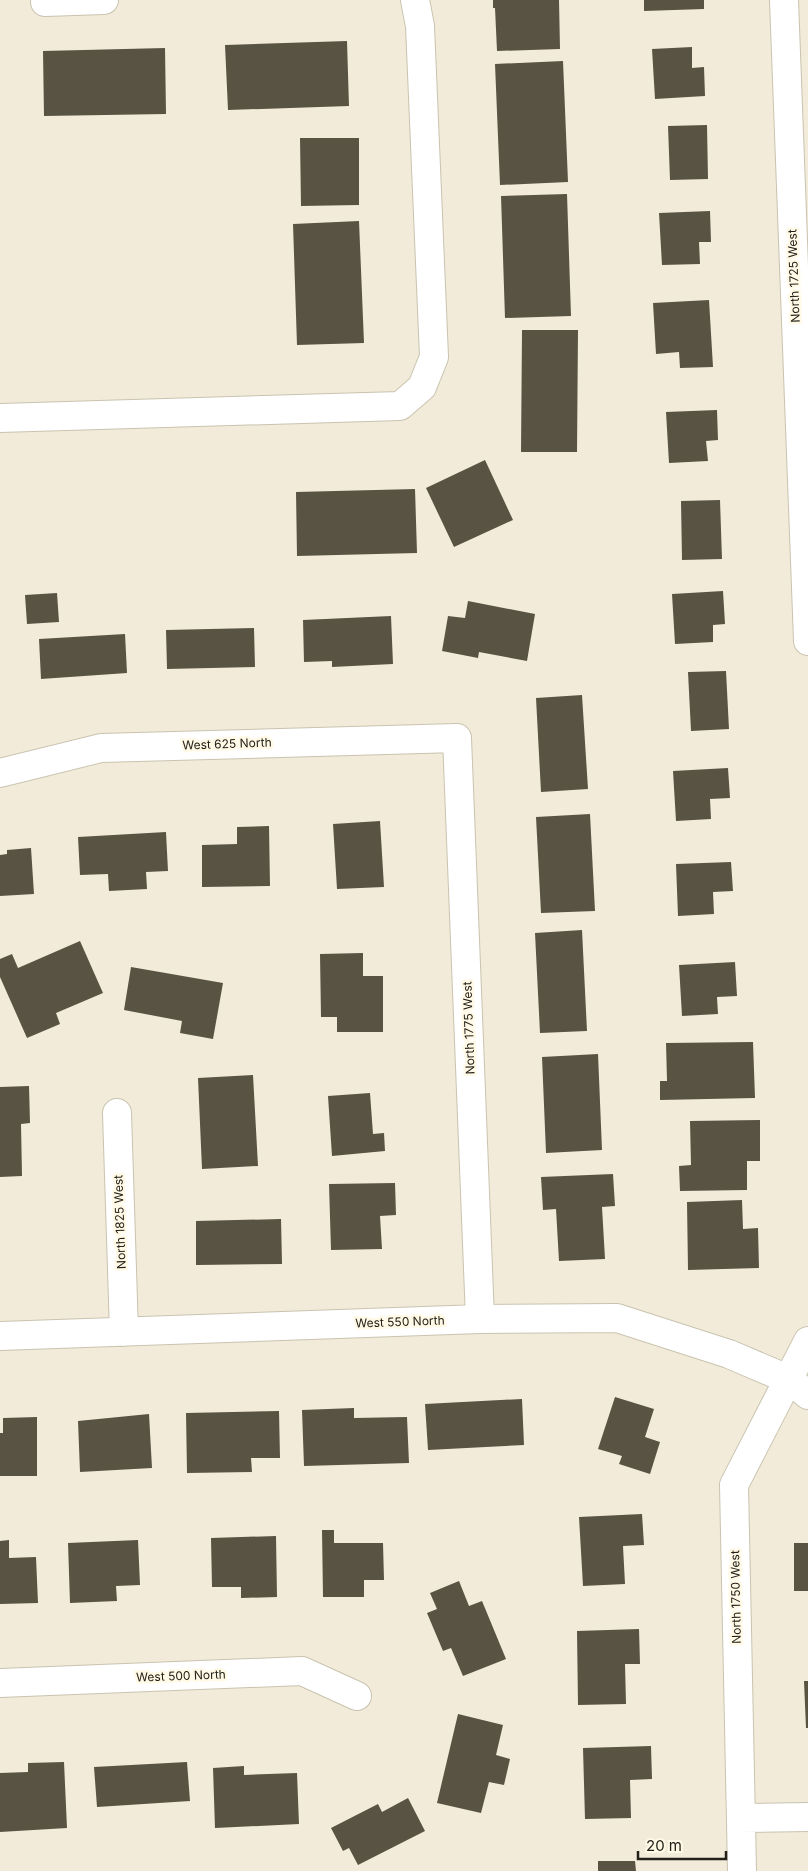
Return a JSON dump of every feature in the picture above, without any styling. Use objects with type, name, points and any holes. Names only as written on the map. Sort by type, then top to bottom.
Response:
[{"type":"street","points":[[44,2],[104,0]]},
{"type":"street","points":[[0,418],[400,406],[422,387],[434,357],[420,26],[415,0]]},
{"type":"street","name":"North 1725 West","points":[[784,0],[803,383],[808,641]]},
{"type":"street","name":"West 625 North","points":[[0,773],[101,748],[457,738]]},
{"type":"street","name":"North 1775 West","points":[[457,738],[480,1319]]},
{"type":"street","name":"North 1825 West","points":[[117,1113],[124,1332]]},
{"type":"street","name":"West 550 North","points":[[0,1336],[480,1319],[617,1318],[729,1354],[799,1388]]},
{"type":"street","name":"North 1750 West","points":[[742,1871],[734,1485],[799,1388],[808,1341]]},
{"type":"street","name":"West 500 North","points":[[0,1683],[302,1671],[357,1696]]},
{"type":"street","points":[[741,1818],[808,1817]]},
{"type":"building","points":[[493,0],[559,0],[560,49],[497,51]]},
{"type":"building","points":[[644,0],[704,0],[704,9],[644,11]]},
{"type":"building","points":[[347,41],[349,106],[228,110],[225,45]]},
{"type":"building","points":[[692,47],[692,68],[704,67],[705,96],[655,99],[652,49]]},
{"type":"building","points":[[165,48],[166,114],[44,116],[43,51]]},
{"type":"building","points":[[563,61],[568,182],[500,185],[495,64]]},
{"type":"building","points":[[707,125],[708,179],[670,180],[668,126]]},
{"type":"building","points":[[300,138],[359,138],[359,205],[301,206]]},
{"type":"building","points":[[567,194],[571,316],[505,318],[501,196]]},
{"type":"building","points":[[710,211],[711,242],[699,242],[700,264],[662,265],[659,213]]},
{"type":"building","points":[[359,221],[364,343],[297,345],[293,224]]},
{"type":"building","points":[[709,300],[713,367],[680,368],[679,352],[656,354],[653,303]]},
{"type":"building","points":[[522,330],[578,330],[577,452],[521,452]]},
{"type":"building","points":[[717,410],[718,440],[706,441],[708,461],[669,463],[666,412]]},
{"type":"building","points":[[485,460],[513,520],[454,547],[426,488]]},
{"type":"building","points":[[415,489],[417,553],[297,556],[296,492]]},
{"type":"building","points":[[720,500],[722,559],[682,560],[681,501]]},
{"type":"building","points":[[723,591],[725,624],[713,625],[713,642],[675,644],[672,594]]},
{"type":"building","points":[[57,593],[59,622],[27,624],[25,595]]},
{"type":"building","points":[[468,601],[535,614],[527,661],[479,652],[478,658],[442,651],[448,616],[465,618]]},
{"type":"building","points":[[391,616],[393,664],[332,667],[332,661],[304,662],[303,620]]},
{"type":"building","points":[[254,628],[255,667],[167,669],[166,630]]},
{"type":"building","points":[[125,634],[127,673],[41,679],[39,639]]},
{"type":"building","points":[[726,671],[729,729],[691,731],[688,672]]},
{"type":"building","points":[[582,695],[588,789],[541,792],[536,698]]},
{"type":"building","points":[[728,768],[730,798],[710,799],[711,819],[676,821],[673,771]]},
{"type":"building","points":[[590,814],[595,911],[541,913],[536,817]]},
{"type":"building","points":[[380,821],[384,887],[337,889],[333,824]]},
{"type":"building","points":[[269,826],[270,886],[202,887],[202,845],[237,844],[237,827]]},
{"type":"building","points":[[166,832],[168,871],[146,872],[147,889],[109,891],[108,874],[80,875],[78,837]]},
{"type":"building","points":[[31,848],[34,894],[0,896],[0,855],[7,854],[7,850]]},
{"type":"building","points":[[731,862],[733,891],[713,892],[714,914],[678,916],[676,864]]},
{"type":"building","points":[[582,930],[587,1031],[540,1033],[535,933]]},
{"type":"building","points":[[80,941],[103,993],[56,1013],[60,1024],[27,1038],[0,977],[0,959],[12,954],[18,968]]},
{"type":"building","points":[[363,953],[363,976],[383,976],[383,1032],[337,1032],[337,1017],[321,1017],[320,954]]},
{"type":"building","points":[[735,962],[737,996],[717,997],[718,1014],[682,1016],[679,965]]},
{"type":"building","points":[[131,967],[223,983],[213,1039],[180,1033],[182,1021],[124,1010]]},
{"type":"building","points":[[753,1042],[755,1098],[660,1100],[660,1081],[667,1081],[666,1043]]},
{"type":"building","points":[[598,1054],[602,1150],[546,1153],[542,1057]]},
{"type":"building","points":[[253,1075],[258,1166],[202,1169],[198,1078]]},
{"type":"building","points":[[29,1086],[30,1123],[21,1124],[22,1176],[0,1177],[0,1087]]},
{"type":"building","points":[[370,1093],[373,1134],[384,1133],[385,1151],[332,1156],[328,1096]]},
{"type":"building","points":[[760,1120],[760,1161],[747,1161],[747,1190],[680,1191],[679,1166],[691,1165],[690,1121]]},
{"type":"building","points":[[613,1174],[615,1206],[602,1207],[605,1259],[559,1261],[556,1209],[543,1210],[541,1177]]},
{"type":"building","points":[[395,1183],[396,1215],[380,1216],[382,1249],[331,1250],[329,1184]]},
{"type":"building","points":[[742,1200],[743,1229],[758,1228],[759,1268],[688,1270],[687,1202]]},
{"type":"building","points":[[281,1219],[282,1264],[196,1265],[196,1221]]},
{"type":"building","points":[[615,1397],[654,1409],[645,1437],[660,1442],[650,1474],[619,1464],[622,1456],[598,1449]]},
{"type":"building","points":[[522,1399],[524,1445],[428,1450],[425,1404]]},
{"type":"building","points":[[354,1408],[354,1418],[407,1417],[409,1463],[304,1466],[302,1410]]},
{"type":"building","points":[[279,1411],[280,1458],[251,1458],[252,1472],[187,1473],[186,1413]]},
{"type":"building","points":[[149,1414],[152,1468],[80,1472],[78,1421]]},
{"type":"building","points":[[37,1417],[37,1476],[0,1476],[0,1433],[3,1433],[3,1418]]},
{"type":"building","points":[[642,1514],[644,1545],[623,1546],[625,1584],[583,1586],[579,1517]]},
{"type":"building","points":[[322,1530],[334,1530],[334,1543],[383,1543],[384,1580],[364,1580],[364,1597],[323,1597]]},
{"type":"building","points":[[276,1536],[277,1597],[241,1598],[241,1587],[212,1587],[211,1538]]},
{"type":"building","points":[[9,1540],[9,1558],[36,1557],[38,1603],[0,1604],[0,1541]]},
{"type":"building","points":[[138,1540],[140,1585],[116,1586],[117,1601],[70,1603],[68,1543]]},
{"type":"building","points":[[794,1543],[808,1543],[808,1591],[794,1591]]},
{"type":"building","points":[[459,1581],[469,1606],[482,1601],[506,1659],[463,1676],[451,1648],[443,1651],[427,1613],[437,1609],[430,1593]]},
{"type":"building","points":[[639,1629],[640,1664],[625,1664],[626,1704],[578,1705],[577,1631]]},
{"type":"building","points":[[804,1681],[808,1681],[808,1728],[806,1728]]},
{"type":"building","points":[[458,1714],[503,1725],[496,1755],[510,1759],[504,1785],[489,1782],[481,1813],[437,1803]]},
{"type":"building","points":[[651,1746],[652,1779],[630,1780],[631,1818],[585,1819],[583,1748]]},
{"type":"building","points":[[64,1762],[67,1828],[0,1832],[0,1773],[28,1772],[28,1763]]},
{"type":"building","points":[[187,1762],[190,1801],[97,1807],[94,1767]]},
{"type":"building","points":[[244,1766],[244,1775],[297,1773],[299,1824],[215,1828],[213,1768]]},
{"type":"building","points":[[408,1798],[425,1831],[358,1865],[349,1848],[343,1851],[331,1828],[378,1804],[382,1812]]},
{"type":"building","points":[[598,1861],[635,1861],[636,1871],[598,1871]]}]
